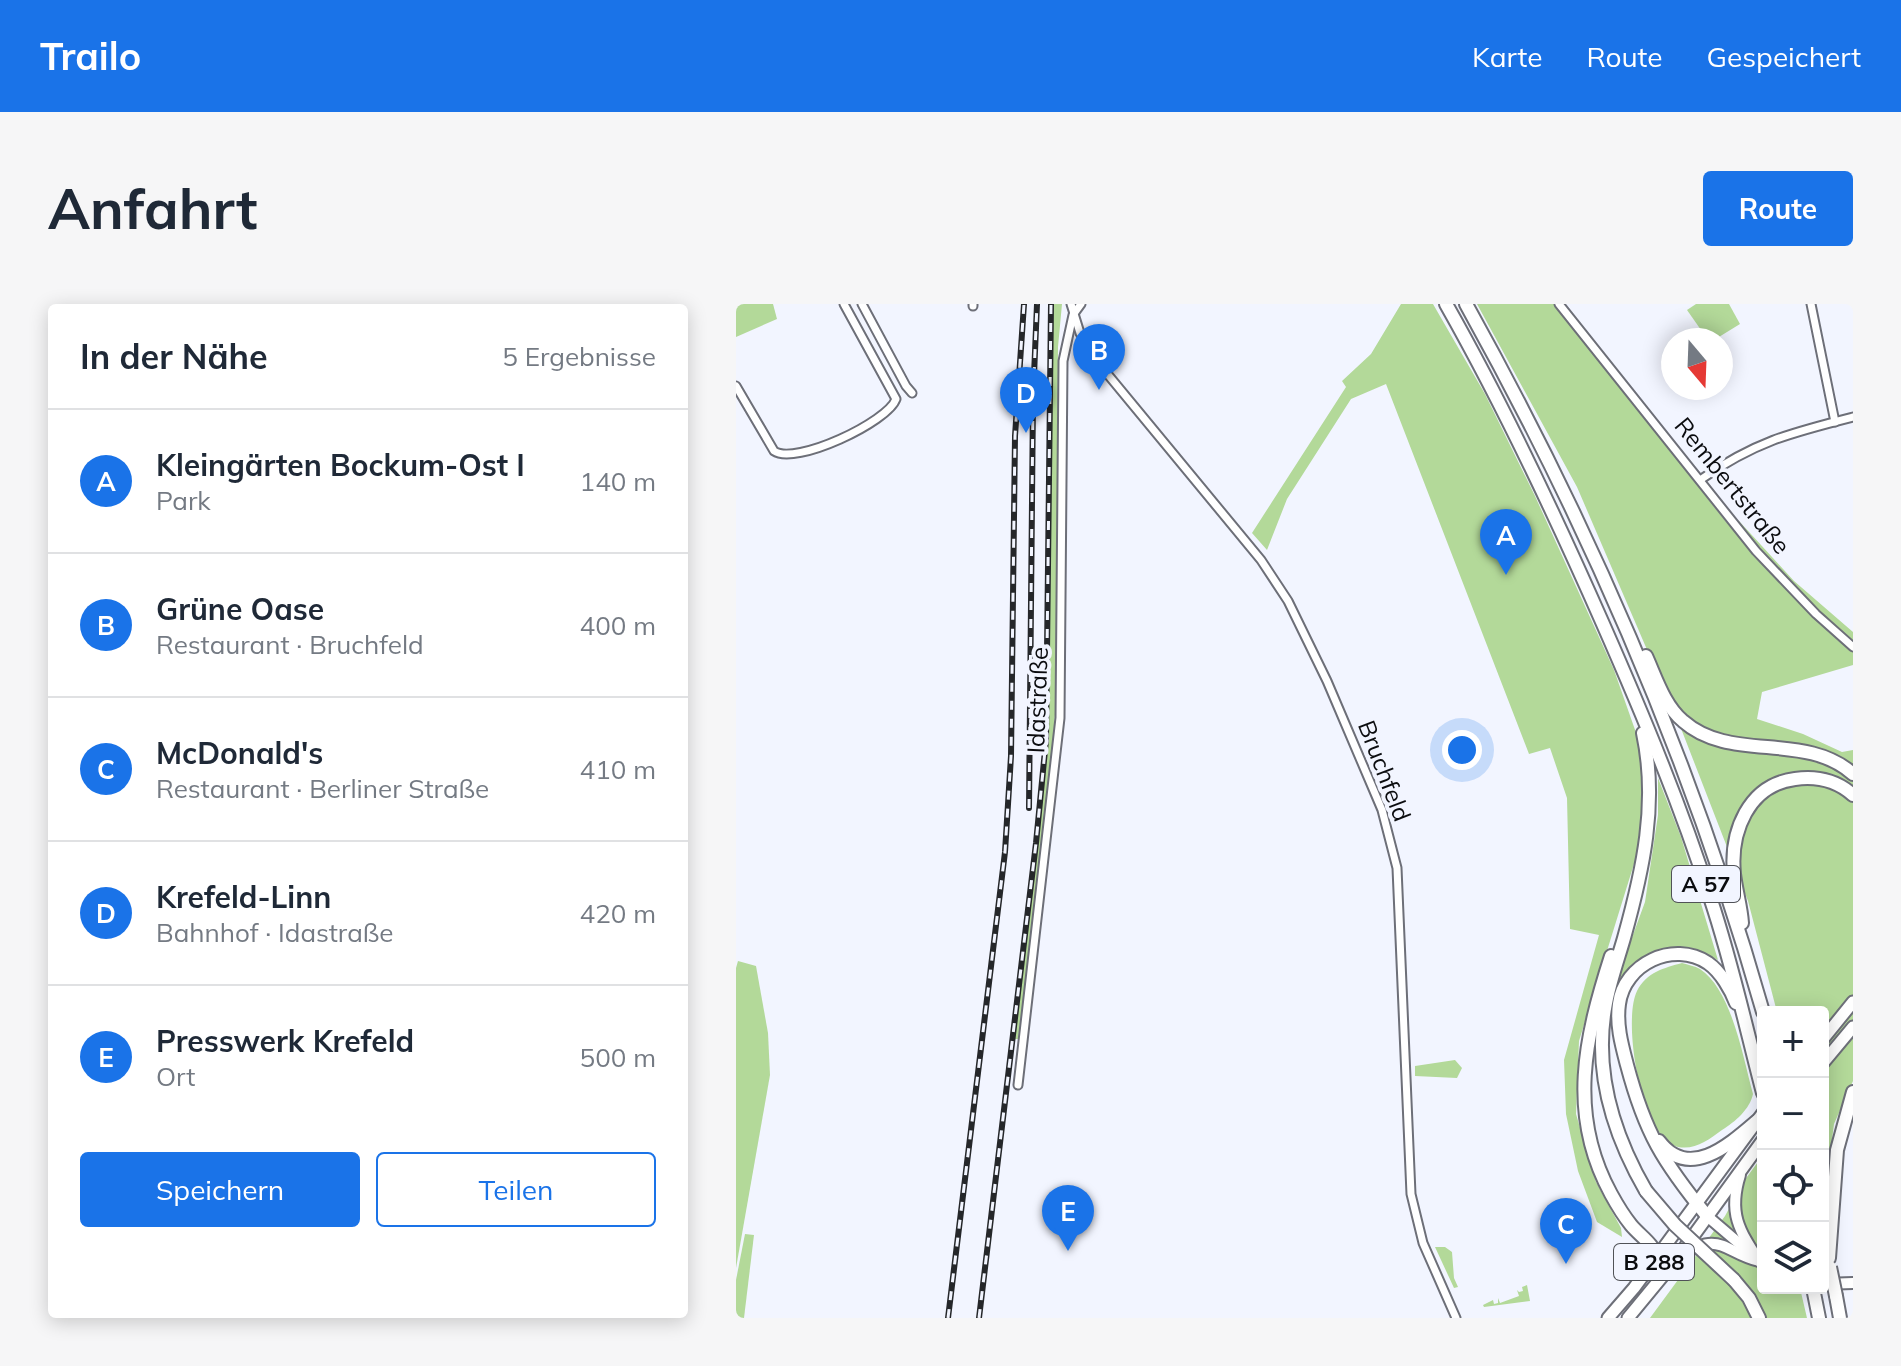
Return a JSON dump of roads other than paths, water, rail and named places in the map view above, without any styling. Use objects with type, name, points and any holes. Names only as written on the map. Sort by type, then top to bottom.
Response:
[{"type":"highway","name":"A 57","points":[[1446,304],[1485,372],[1550,502],[1635,698],[1687,827],[1712,902],[1737,982],[1757,1071]]},
{"type":"highway","name":"A 57","points":[[1466,304],[1542,444],[1623,620],[1697,808],[1745,947],[1761,1006]]},
{"type":"highway","points":[[1623,620],[1643,647],[1661,690],[1682,721],[1726,741],[1800,749],[1817,754],[1853,774]]},
{"type":"highway","points":[[1635,698],[1649,763],[1651,806],[1645,850],[1606,1005],[1602,1053],[1605,1085],[1611,1115],[1629,1162],[1646,1191],[1675,1225],[1734,1280],[1749,1298],[1759,1318]]},
{"type":"highway","points":[[1745,947],[1734,857],[1735,839],[1742,817],[1756,797],[1773,785],[1790,779],[1810,778],[1828,780],[1853,795]]},
{"type":"highway","points":[[1634,893],[1592,1014],[1586,1048],[1585,1102],[1593,1146],[1608,1188],[1632,1226],[1652,1246],[1657,1258]]},
{"type":"highway","points":[[1707,1216],[1675,1178],[1640,1109],[1621,1038],[1619,1003],[1625,983],[1636,969],[1654,958],[1672,954],[1690,956],[1709,964],[1735,1000],[1757,1072]]},
{"type":"highway","points":[[1840,1318],[1829,1262],[1837,1150],[1853,1092]]},
{"type":"highway","points":[[1640,1109],[1667,1152],[1686,1159],[1702,1158],[1718,1152],[1757,1120]]},
{"type":"highway","points":[[1814,1294],[1819,1318]]},
{"type":"main road","points":[[1829,1032],[1853,1002]]},
{"type":"main road","points":[[1829,1056],[1853,1027]]},
{"type":"main road","name":"B 288","points":[[1608,1318],[1657,1258],[1757,1121]]},
{"type":"main road","name":"B 288","points":[[1628,1318],[1675,1261],[1757,1148]]},
{"type":"main road","points":[[1743,1166],[1735,1190],[1735,1217],[1757,1257]]},
{"type":"main road","points":[[1707,1216],[1757,1260]]},
{"type":"main road","points":[[1675,1261],[1710,1243],[1723,1244],[1757,1261]]},
{"type":"main road","points":[[1829,1284],[1853,1283]]},
{"type":"street","points":[[736,386],[774,451],[788,456],[820,446],[886,413],[896,399],[844,304]]},
{"type":"street","points":[[862,304],[912,393]]},
{"type":"street","name":"Bruchfeld","points":[[1071,304],[1080,333],[1100,365],[1261,560],[1281,589],[1320,664],[1382,810],[1397,868],[1411,1194],[1423,1243],[1456,1318]]},
{"type":"street","points":[[1073,315],[1081,304]]},
{"type":"street","points":[[1811,304],[1835,422]]},
{"type":"street","name":"Rembertstraße","points":[[1563,305],[1756,551],[1816,614],[1853,647]]},
{"type":"street","name":"Idastraße","points":[[1018,1085],[1060,718],[1063,361],[1073,315]]},
{"type":"street","points":[[1700,480],[1767,441],[1853,417]]},
{"type":"railway","points":[[948,1318],[1005,852],[1011,756],[1015,436],[1024,304]]},
{"type":"railway","points":[[1029,808],[1033,399],[1037,304]]},
{"type":"railway","points":[[979,1318],[1046,740],[1051,304]]},
{"type":"place","name":"Grüne Oase","points":[[1099,390]]},
{"type":"place","name":"Krefeld-Linn","points":[[1026,433]]},
{"type":"place","name":"Kleingärten Bockum-Ost I","points":[[1506,575]]},
{"type":"place","name":"Presswerk Krefeld","points":[[1068,1251]]},
{"type":"place","name":"McDonald's","points":[[1566,1264]]}]
